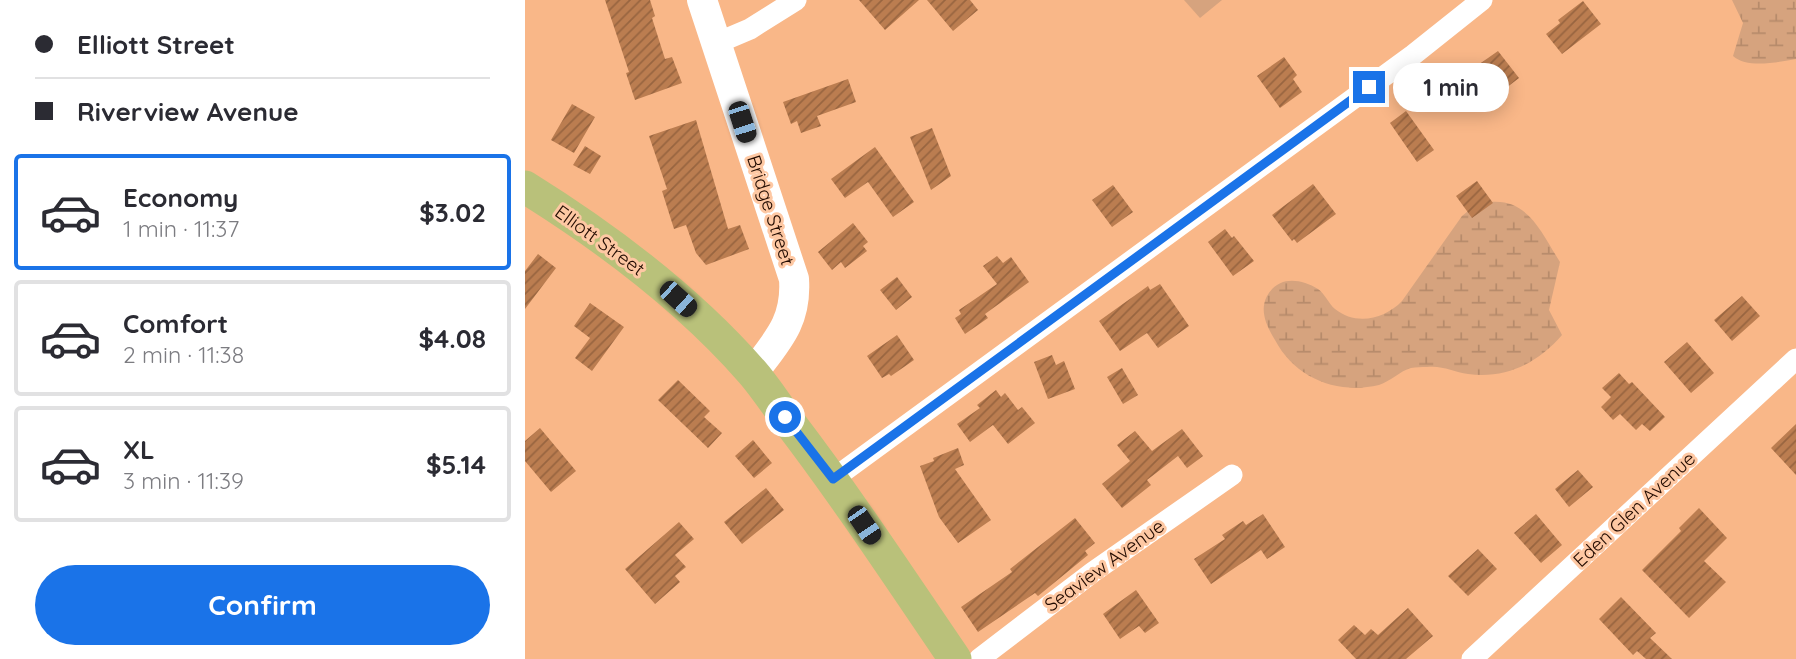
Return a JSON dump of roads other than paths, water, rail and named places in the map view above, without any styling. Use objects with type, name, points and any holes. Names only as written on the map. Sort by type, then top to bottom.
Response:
[{"type":"main road","name":"Bridge Street","points":[[702,0],[794,279],[795,299],[787,326],[753,373]]},
{"type":"main road","name":"Elliott Street","points":[[526,190],[583,224],[639,267],[709,327],[753,373],[833,479],[955,659]]},
{"type":"street","points":[[717,43],[750,29],[796,0]]},
{"type":"street","points":[[833,479],[1413,55],[1482,0]]},
{"type":"street","name":"Eden Glen Avenue","points":[[1472,659],[1796,359]]},
{"type":"street","name":"Seaview Avenue","points":[[979,659],[1093,572],[1232,475]]}]
